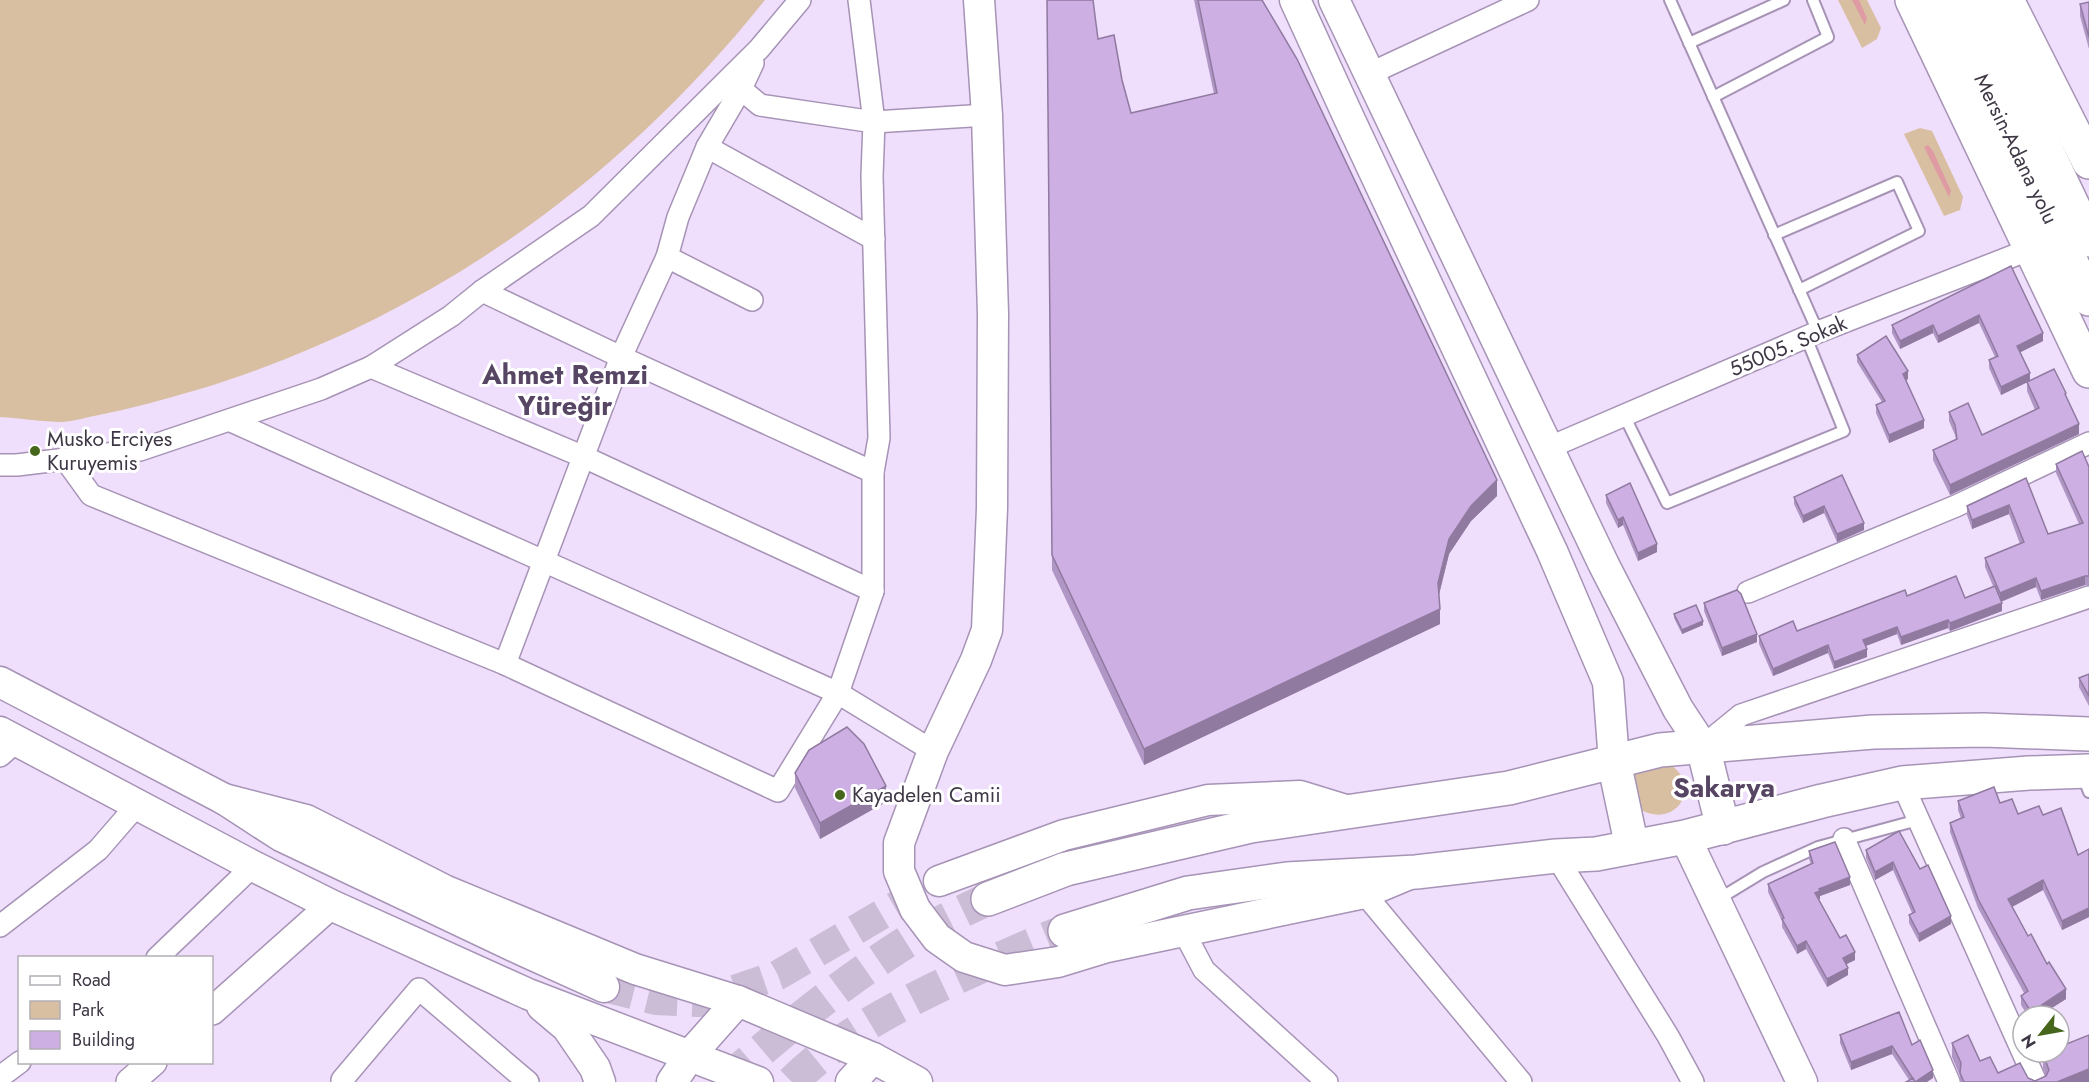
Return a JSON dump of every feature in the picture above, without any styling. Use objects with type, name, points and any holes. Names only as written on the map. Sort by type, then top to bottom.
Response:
[{"type":"main road","points":[[979,0],[987,115],[993,314],[992,508],[987,630],[976,660],[933,751],[899,843],[899,871],[915,909],[937,938],[964,957],[1005,970],[1058,962],[1107,947],[1364,893],[1416,872]]},
{"type":"main road","points":[[1295,0],[1552,551],[1608,682],[1614,762],[1632,847]]},
{"type":"main road","points":[[1334,0],[1604,565],[1678,709],[1703,747],[1723,828]]},
{"type":"main road","points":[[1912,0],[2089,371]]},
{"type":"main road","name":"Mersin-Adana yolu","points":[[1942,0],[2089,298]]},
{"type":"main road","name":"Mersin-Adana yolu","points":[[1975,0],[2089,240]]},
{"type":"main road","points":[[2007,0],[2089,162]]},
{"type":"main road","points":[[0,682],[224,799],[281,836],[604,987]]},
{"type":"main road","points":[[988,899],[1066,869],[1251,826],[1509,788],[1660,750],[1874,732],[1984,730],[2089,734]]},
{"type":"main road","points":[[6,743],[137,805],[331,905],[528,994],[758,1082]]},
{"type":"main road","points":[[1065,931],[1188,893],[1287,879],[1416,872],[1556,856],[1596,854],[1685,837],[1822,801],[1902,783],[2086,778]]},
{"type":"main road","points":[[939,881],[1064,835],[1208,800],[1300,796],[1352,812]]},
{"type":"main road","points":[[224,799],[306,820],[444,890],[635,969],[738,1001],[873,1058],[917,1082]]},
{"type":"main road","points":[[1685,837],[1714,902],[1802,1082]]},
{"type":"main road","points":[[528,994],[567,1027],[595,1068],[600,1082]]},
{"type":"main road","points":[[672,1082],[690,1055],[738,1001]]},
{"type":"main road","points":[[851,1082],[873,1058]]},
{"type":"street","points":[[0,465],[17,465],[140,450],[321,389],[371,367],[451,316],[482,291],[591,216],[759,49],[800,0]]},
{"type":"street","points":[[65,459],[91,495],[504,664],[778,791],[838,693],[873,591],[873,472],[879,438],[872,176],[874,122],[859,0]]},
{"type":"street","points":[[1369,74],[1528,0]]},
{"type":"street","points":[[504,664],[621,357],[667,256],[678,216],[707,147],[741,89],[759,49]]},
{"type":"street","points":[[741,89],[760,105],[874,122],[987,115]]},
{"type":"street","points":[[707,147],[874,240]]},
{"type":"street","name":"55005. Sokak","points":[[1548,448],[1812,335],[2031,249]]},
{"type":"street","points":[[667,256],[752,300]]},
{"type":"street","points":[[482,291],[873,472]]},
{"type":"street","points":[[371,367],[584,457],[873,591]]},
{"type":"street","points":[[231,421],[838,693],[933,751]]},
{"type":"street","points":[[1748,592],[1956,506],[2089,443]]},
{"type":"street","points":[[1703,747],[1741,716],[2089,597]]},
{"type":"street","points":[[1902,783],[2036,1082]]},
{"type":"street","points":[[0,926],[98,850],[137,805]]},
{"type":"street","points":[[1844,839],[1949,1082]]},
{"type":"street","points":[[1556,856],[1668,1036],[1693,1082]]},
{"type":"street","points":[[158,956],[253,866]]},
{"type":"street","points":[[1364,893],[1521,1082]]},
{"type":"street","points":[[213,1010],[331,905]]},
{"type":"street","points":[[1184,932],[1204,970],[1327,1082]]},
{"type":"street","points":[[344,1082],[342,1080],[419,989],[528,1082]]},
{"type":"street","points":[[0,1077],[18,1064]]},
{"type":"street","points":[[130,1082],[151,1064]]},
{"type":"lane","points":[[1624,415],[1667,503],[1844,431],[1799,290],[1670,0]]},
{"type":"lane","points":[[1689,43],[1784,0]]},
{"type":"lane","points":[[1713,97],[1828,37],[1813,0]]},
{"type":"lane","points":[[1774,235],[1897,182],[1919,231],[1799,290]]},
{"type":"lane","points":[[1714,902],[1790,858],[1844,839],[1918,820]]},
{"type":"green space","points":[[0,0],[765,0],[708,67],[646,129],[581,186],[512,238],[440,284],[363,325],[283,360],[200,389],[63,422],[0,417]]},
{"type":"green space","points":[[1838,0],[1867,0],[1881,28],[1877,39],[1862,48]]},
{"type":"green space","points":[[1920,128],[1932,131],[1963,197],[1960,210],[1944,216],[1904,134]]},
{"type":"green space","points":[[1666,762],[1678,771],[1684,781],[1685,792],[1681,802],[1675,809],[1665,814],[1653,814],[1639,809],[1632,777],[1643,764]]},
{"type":"shaded area","points":[[1852,0],[1859,0],[1867,18],[1865,25]]},
{"type":"shaded area","points":[[1928,145],[1951,191],[1949,197],[1924,147]]},
{"type":"building","points":[[1047,0],[1093,0],[1098,39],[1114,35],[1131,113],[1217,93],[1198,0],[1262,0],[1297,59],[1497,480],[1471,506],[1449,539],[1438,583],[1440,609],[1144,749],[1052,555]]},
{"type":"building","points":[[2089,2],[2089,37],[2080,4]]},
{"type":"building","points":[[2011,266],[2043,333],[2017,346],[2030,373],[2001,387],[1989,360],[1998,356],[1979,315],[1938,336],[1933,325],[1900,341],[1892,325]]},
{"type":"building","points":[[1886,336],[1908,371],[1903,374],[1924,420],[1889,435],[1876,405],[1885,401],[1857,355]]},
{"type":"building","points":[[2054,369],[2079,424],[1950,485],[1933,450],[1957,439],[1955,425],[1949,412],[1968,403],[1982,435],[2039,408],[2027,382]]},
{"type":"building","points":[[2082,451],[2089,467],[2089,576],[2041,591],[2036,578],[2000,593],[1985,558],[2024,542],[2009,505],[1972,520],[1967,506],[2026,478],[2048,534],[2083,523],[2056,464]]},
{"type":"building","points":[[1842,475],[1864,523],[1837,534],[1824,506],[1803,516],[1794,497]]},
{"type":"building","points":[[1630,483],[1657,544],[1638,553],[1623,517],[1618,520],[1606,495]]},
{"type":"building","points":[[1956,576],[1965,598],[1995,586],[2002,603],[1950,623],[1948,620],[1901,637],[1897,627],[1863,640],[1867,649],[1834,662],[1828,645],[1773,669],[1759,636],[1793,621],[1797,631],[1905,590],[1907,596]]},
{"type":"building","points":[[1737,590],[1741,594],[1757,634],[1722,648],[1704,603]]},
{"type":"building","points":[[1696,605],[1703,621],[1682,630],[1674,614]]},
{"type":"building","points":[[2089,674],[2089,696],[2079,678]]},
{"type":"building","name":"Kayadelen Camii","points":[[847,727],[864,744],[886,786],[820,823],[795,773],[809,750]]},
{"type":"building","points":[[1994,787],[2000,803],[2012,799],[2018,814],[2039,806],[2043,815],[2061,808],[2078,855],[2089,849],[2089,908],[2062,921],[2043,880],[2008,899],[2028,936],[2031,934],[2047,964],[2049,962],[2066,989],[2043,1004],[2026,1004],[2021,996],[2028,991],[1978,899],[1950,823],[1964,817],[1958,801]]},
{"type":"building","points":[[1899,831],[1920,869],[1928,865],[1951,916],[1919,934],[1909,915],[1915,912],[1893,862],[1875,872],[1866,850]]},
{"type":"building","points":[[1835,842],[1850,877],[1819,889],[1820,891],[1815,893],[1840,938],[1846,935],[1855,952],[1843,958],[1848,968],[1827,979],[1806,941],[1797,946],[1782,919],[1784,918],[1768,884],[1813,863],[1809,851]]},
{"type":"building","points":[[1899,1012],[1912,1045],[1920,1040],[1933,1070],[1915,1082],[1892,1046],[1851,1062],[1840,1035]]},
{"type":"building","points":[[1968,1035],[1980,1061],[1990,1057],[1998,1073],[2021,1064],[2028,1078],[2035,1081],[2046,1076],[2049,1070],[2047,1064],[2071,1064],[2071,1042],[2089,1035],[2089,1069],[2057,1082],[1964,1082],[1960,1073],[1961,1063],[1952,1043]]},
{"type":"tunnel","points":[[604,987],[656,1000],[699,1002],[778,975],[939,881]]},
{"type":"tunnel","points":[[725,1082],[847,982],[926,930],[988,899]]},
{"type":"tunnel","points":[[792,1082],[832,1048],[900,1006],[972,971],[1065,931]]},
{"type":"place","name":"Musko Erciyes Kuruyemis","points":[[35,451]]},
{"type":"place","name":"Kayadelen Camii","points":[[840,795]]},
{"type":"district","name":"Ahmet Remzi Yüreğir","points":[[565,390]]},
{"type":"district","name":"Sakarya","points":[[1724,787]]}]
